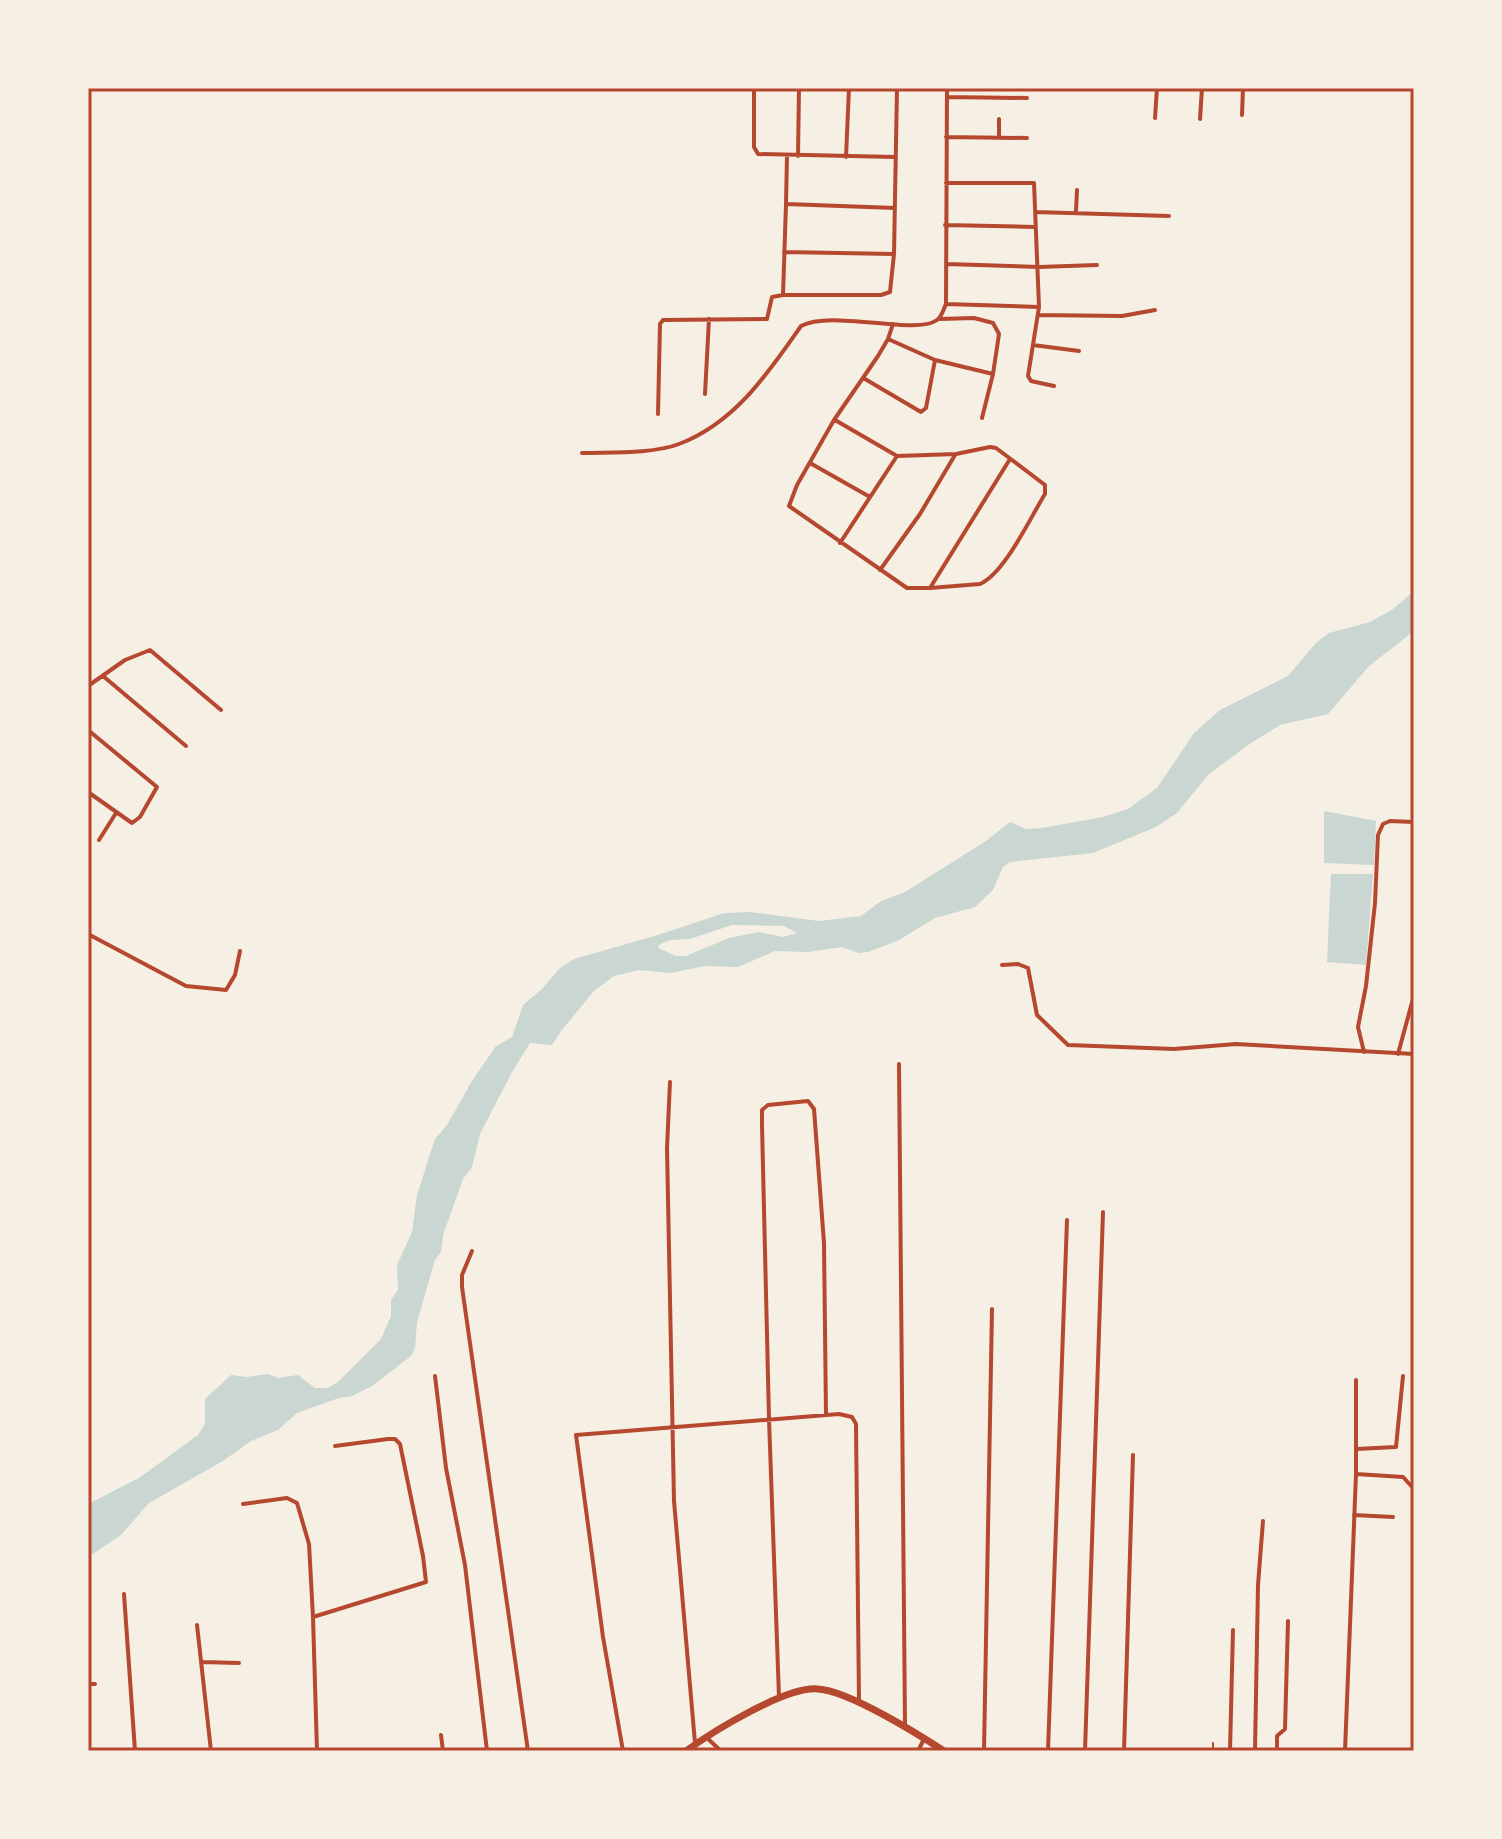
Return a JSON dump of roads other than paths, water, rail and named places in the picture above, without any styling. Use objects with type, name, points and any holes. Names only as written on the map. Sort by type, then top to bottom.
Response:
[{"type":"main road","points":[[686,1751],[779,1698],[817,1689],[859,1703],[925,1737],[944,1751]]},
{"type":"street","points":[[754,88],[755,152],[761,156],[895,157]]},
{"type":"street","points":[[798,156],[799,88]]},
{"type":"street","points":[[846,157],[849,88]]},
{"type":"street","points":[[658,414],[660,324],[663,320],[767,319],[772,297],[887,294],[892,288],[897,88]]},
{"type":"street","points":[[582,453],[678,445],[712,427],[771,370],[801,326],[807,323],[933,323],[939,319],[946,304],[947,88]]},
{"type":"street","points":[[1155,118],[1157,88]]},
{"type":"street","points":[[1200,119],[1202,88]]},
{"type":"street","points":[[1242,115],[1243,88]]},
{"type":"street","points":[[947,97],[1027,98]]},
{"type":"street","points":[[999,119],[999,138]]},
{"type":"street","points":[[946,137],[1027,138]]},
{"type":"street","points":[[783,295],[787,156]]},
{"type":"street","points":[[946,183],[1034,183],[1039,307],[1029,380],[1054,386]]},
{"type":"street","points":[[1076,212],[1077,190]]},
{"type":"street","points":[[786,204],[895,208]]},
{"type":"street","points":[[1035,212],[1169,216]]},
{"type":"street","points":[[945,225],[1035,227]]},
{"type":"street","points":[[784,252],[894,254]]},
{"type":"street","points":[[947,264],[1097,265]]},
{"type":"street","points":[[946,304],[1039,307]]},
{"type":"street","points":[[1038,315],[1122,316],[1155,310]]},
{"type":"street","points":[[939,319],[974,318],[993,323],[999,334],[982,418]]},
{"type":"street","points":[[705,394],[709,319]]},
{"type":"street","points":[[834,420],[897,456],[956,454],[990,447],[1045,485],[1046,490],[1001,566],[987,581],[907,588],[789,506],[834,420],[865,379],[893,324]]},
{"type":"street","points":[[888,339],[935,360],[993,374]]},
{"type":"street","points":[[1033,345],[1079,351]]},
{"type":"street","points":[[865,379],[921,412],[926,408],[935,360]]},
{"type":"street","points":[[880,570],[920,514],[956,454]]},
{"type":"street","points":[[840,543],[897,456]]},
{"type":"street","points":[[930,588],[1010,459]]},
{"type":"street","points":[[810,463],[870,497]]},
{"type":"street","points":[[88,686],[125,660],[150,650],[221,710]]},
{"type":"street","points":[[103,676],[186,746]]},
{"type":"street","points":[[88,730],[156,784],[155,792],[136,822],[127,821],[88,792]]},
{"type":"street","points":[[99,840],[116,813]]},
{"type":"street","points":[[1364,1052],[1358,1027],[1375,903],[1378,835],[1383,824],[1390,821],[1414,822]]},
{"type":"street","points":[[88,934],[186,986],[226,990],[235,975],[240,951]]},
{"type":"street","points":[[1002,965],[1018,964],[1028,968],[1037,1015],[1068,1045],[1174,1049],[1236,1044],[1414,1054]]},
{"type":"street","points":[[1398,1054],[1414,995]]},
{"type":"street","points":[[899,1064],[905,1727]]},
{"type":"street","points":[[670,1082],[667,1148],[674,1501],[695,1744]]},
{"type":"street","points":[[779,1698],[762,1110],[768,1105],[805,1101],[811,1102],[814,1109],[824,1243],[826,1415]]},
{"type":"street","points":[[1085,1751],[1103,1212]]},
{"type":"street","points":[[1048,1751],[1067,1220]]},
{"type":"street","points":[[472,1251],[462,1275],[462,1287],[528,1751]]},
{"type":"street","points":[[984,1751],[992,1309]]},
{"type":"street","points":[[435,1376],[446,1468],[465,1565],[487,1751]]},
{"type":"street","points":[[1356,1449],[1396,1447],[1403,1376]]},
{"type":"street","points":[[1345,1751],[1356,1474],[1356,1380]]},
{"type":"street","points":[[623,1751],[603,1637],[576,1435],[826,1415],[845,1414],[852,1417],[856,1424],[859,1703]]},
{"type":"street","points":[[313,1617],[426,1582],[400,1444],[395,1439],[388,1439],[335,1446]]},
{"type":"street","points":[[1124,1751],[1133,1455]]},
{"type":"street","points":[[1356,1474],[1403,1477],[1414,1489]]},
{"type":"street","points":[[243,1504],[287,1498],[296,1501],[309,1544],[317,1751]]},
{"type":"street","points":[[1354,1515],[1393,1517]]},
{"type":"street","points":[[1255,1751],[1258,1585],[1263,1521]]},
{"type":"street","points":[[124,1594],[135,1751]]},
{"type":"street","points":[[1277,1751],[1277,1736],[1285,1729],[1288,1621]]},
{"type":"street","points":[[197,1625],[211,1751]]},
{"type":"street","points":[[1230,1751],[1233,1630]]},
{"type":"street","points":[[202,1662],[239,1663]]},
{"type":"street","points":[[88,1684],[95,1684]]},
{"type":"street","points":[[441,1735],[443,1751]]},
{"type":"street","points":[[706,1737],[721,1751]]},
{"type":"street","points":[[918,1751],[925,1737]]}]
